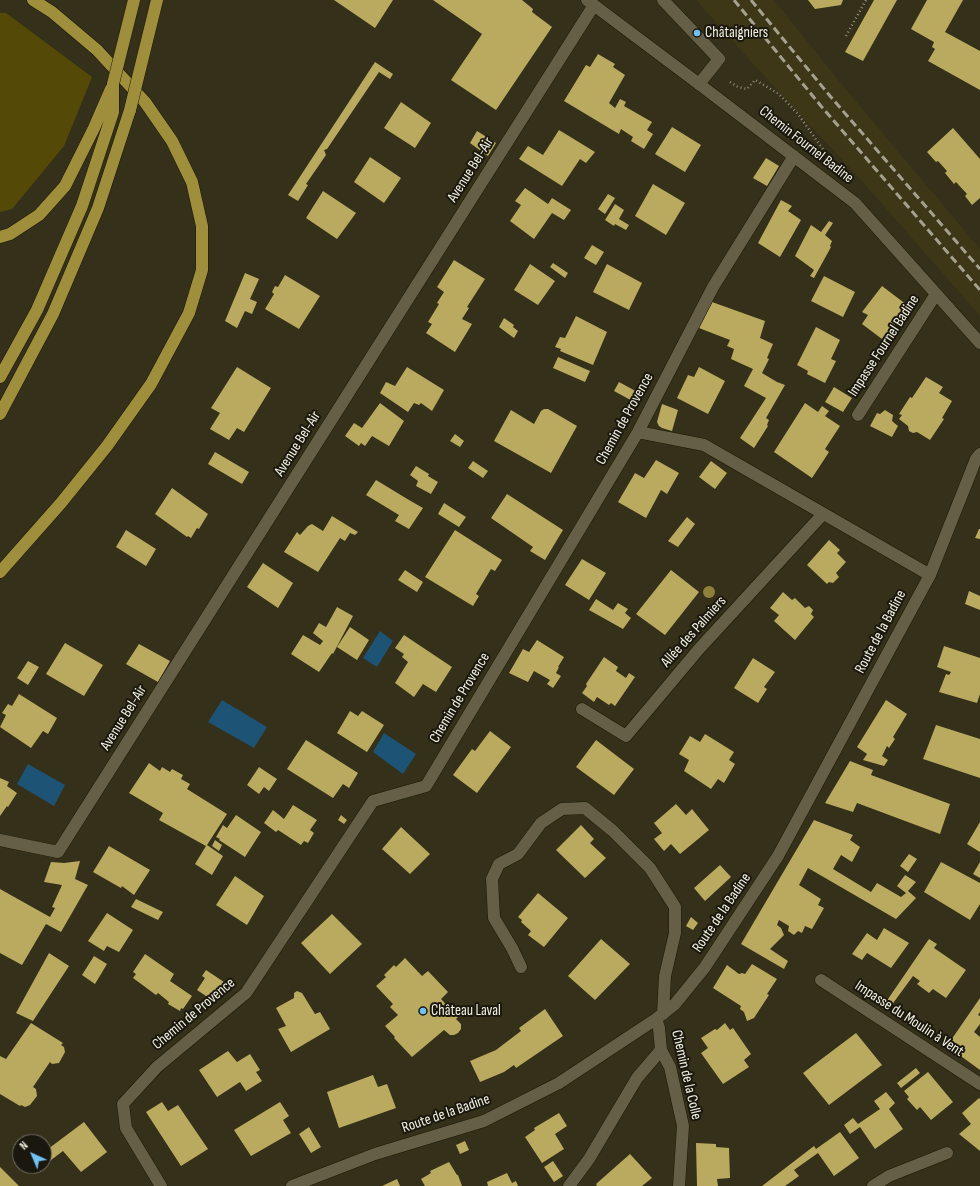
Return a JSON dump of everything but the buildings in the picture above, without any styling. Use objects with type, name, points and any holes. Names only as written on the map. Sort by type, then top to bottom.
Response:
[{"type":"highway","points":[[0,572],[107,446],[151,384],[189,313],[202,270],[202,226],[192,182],[172,141],[145,102],[97,50],[51,6],[33,0]]},
{"type":"highway","points":[[0,237],[10,234],[39,215],[65,186],[94,128],[113,84],[134,0]]},
{"type":"highway","points":[[0,414],[53,314],[98,208],[130,110],[157,0]]},
{"type":"highway","points":[[0,377],[38,310],[82,206],[113,112],[113,84]]},
{"type":"street","points":[[663,0],[718,59],[699,84]]},
{"type":"street","name":"Chemin Fournel Badine","points":[[591,2],[855,204],[980,343]]},
{"type":"street","name":"Avenue Bel-Air","points":[[2,840],[58,852],[591,2]]},
{"type":"street","name":"Chemin de Provence","points":[[161,1186],[126,1128],[123,1104],[157,1066],[246,993],[373,801],[426,786],[638,432],[713,287],[794,156]]},
{"type":"street","name":"Impasse Fournel Badine","points":[[858,415],[936,294]]},
{"type":"street","points":[[638,432],[704,445],[930,575]]},
{"type":"street","name":"Route de la Badine","points":[[292,1186],[376,1154],[484,1121],[559,1083],[675,1004],[705,967],[778,856],[930,575],[976,459],[980,454]]},
{"type":"street","name":"Allée des Palmiers","points":[[582,708],[626,736],[699,649],[823,514]]},
{"type":"street","name":"Chemin de la Colle","points":[[521,967],[512,948],[494,918],[492,879],[499,864],[518,854],[541,823],[562,809],[585,808],[613,831],[650,868],[675,907],[675,933],[665,976],[659,1016],[659,1028],[661,1050],[670,1067],[683,1126],[679,1186]]},
{"type":"street","name":"Impasse du Moulin à Vent","points":[[821,980],[980,1084]]},
{"type":"street","points":[[569,1186],[589,1159],[637,1078],[661,1050]]},
{"type":"street","points":[[873,1186],[889,1176],[948,1153]]},
{"type":"path","points":[[846,36],[866,0]]},
{"type":"path","points":[[710,70],[738,86],[747,89],[755,80],[779,94],[798,114],[825,152],[821,158]]},
{"type":"shaded area","points":[[696,0],[774,0],[839,81],[980,249],[980,316],[862,181]]},
{"type":"shaded area","points":[[0,13],[6,13],[92,77],[64,146],[12,209],[0,212]]},
{"type":"water","points":[[380,631],[393,641],[377,667],[363,658]]},
{"type":"water","points":[[222,700],[267,727],[254,748],[208,722]]},
{"type":"water","points":[[384,733],[416,754],[403,774],[373,752]]},
{"type":"water","points":[[28,764],[65,785],[54,806],[17,784]]},
{"type":"railway","points":[[734,0],[821,106],[980,290]]},
{"type":"railway","points":[[751,0],[830,96],[980,269]]},
{"type":"place","name":"Châtaigniers","points":[[697,33]]},
{"type":"place","name":"Château Laval","points":[[423,1011]]}]
